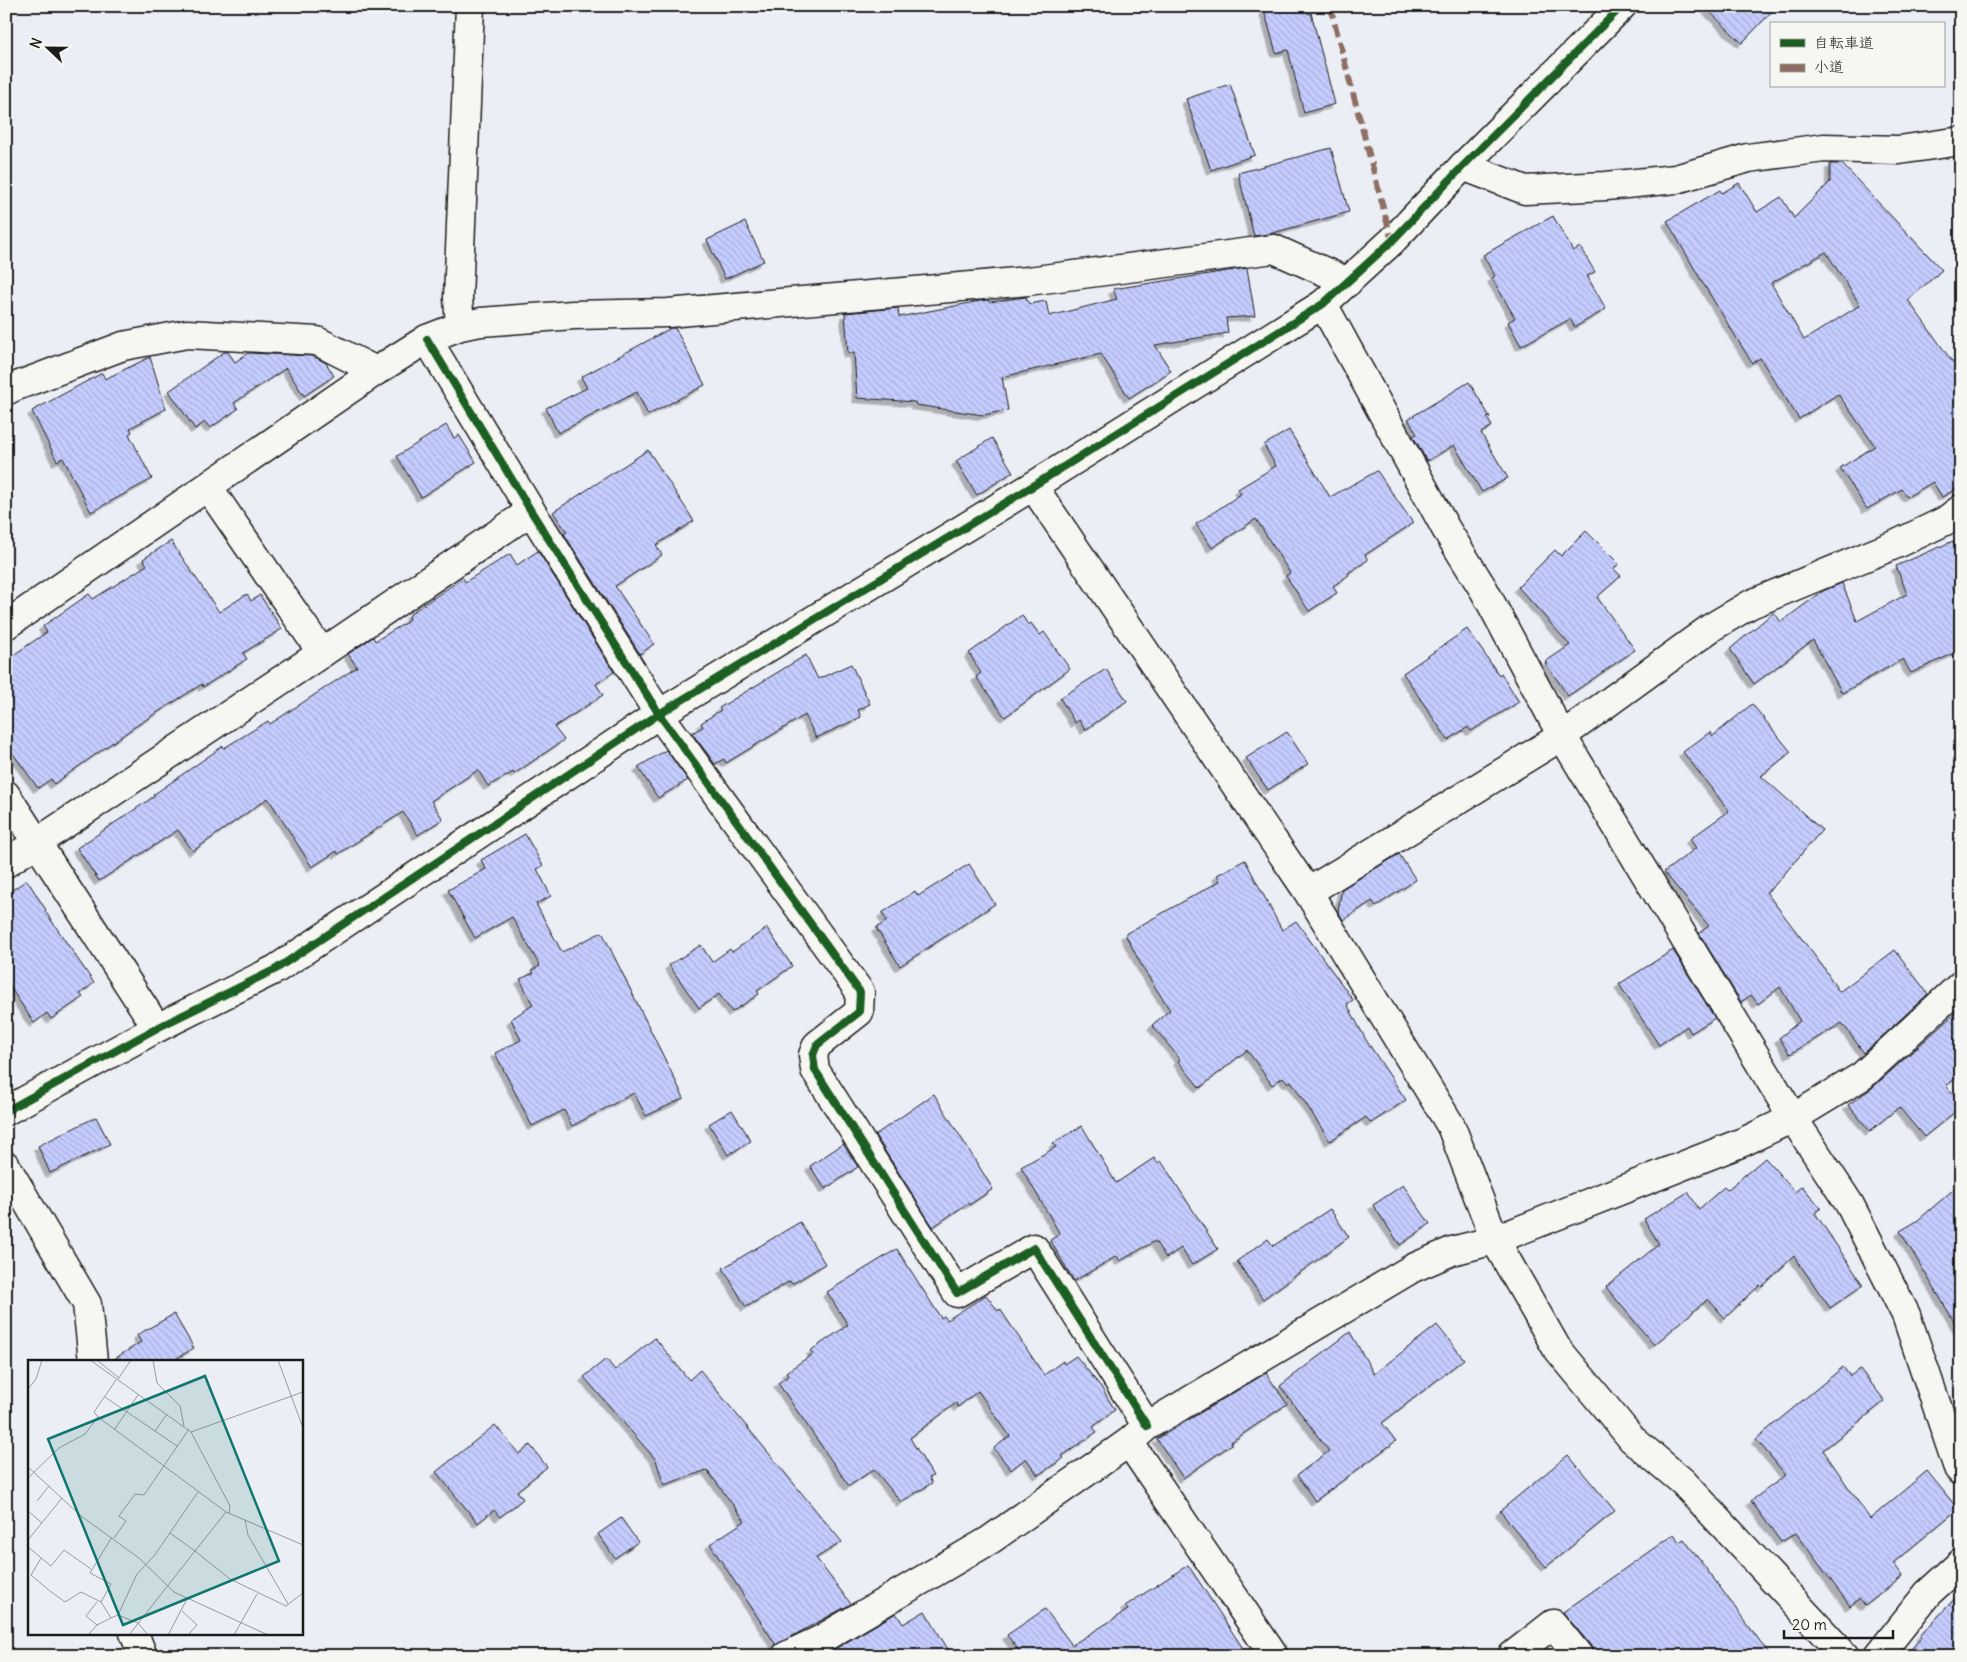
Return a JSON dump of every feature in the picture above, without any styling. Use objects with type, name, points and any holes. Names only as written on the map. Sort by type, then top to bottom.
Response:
[{"type":"street","points":[[460,326],[458,298],[470,6]]},
{"type":"street","points":[[6,1111],[157,1028],[276,969],[659,714],[1033,486],[1323,304],[1392,242],[1463,166],[1622,6]]},
{"type":"street","points":[[1463,166],[1525,190],[1606,186],[1676,179],[1748,158],[1824,148],[1899,150],[1961,141]]},
{"type":"street","points":[[6,625],[376,371],[427,339],[460,326],[481,322],[572,314],[668,313],[1028,281],[1274,249],[1348,282]]},
{"type":"street","points":[[1323,304],[1446,529],[1484,590],[1562,736],[1793,1118],[1850,1205],[1906,1315],[1958,1468],[1961,1471]]},
{"type":"street","points":[[6,391],[124,346],[187,334],[317,341],[376,371]]},
{"type":"street","points":[[427,339],[531,511],[659,714],[860,992],[859,1012],[817,1045],[813,1055],[815,1070],[957,1293],[1034,1248],[1138,1434],[1274,1656]]},
{"type":"street","points":[[1033,486],[1308,892],[1450,1126],[1495,1240],[1556,1347],[1632,1439],[1683,1482],[1845,1656]]},
{"type":"street","points":[[208,487],[322,653]]},
{"type":"street","points":[[1308,892],[1562,736],[1712,627],[1751,604],[1945,522],[1961,509]]},
{"type":"street","points":[[6,863],[322,653],[531,511]]},
{"type":"street","points":[[6,795],[157,1028]]},
{"type":"street","points":[[786,1656],[827,1636],[990,1540],[1138,1434],[1413,1268],[1452,1251],[1495,1240],[1743,1142],[1793,1118],[1862,1076],[1961,985]]},
{"type":"street","points":[[6,1166],[87,1304],[93,1360]]},
{"type":"street","points":[[1878,1656],[1928,1593],[1961,1563]]},
{"type":"street","points":[[1512,1656],[1553,1624],[1579,1656]]},
{"type":"street","points":[[134,1634],[144,1656]]},
{"type":"building","points":[[1263,6],[1306,6],[1308,14],[1311,13],[1335,104],[1304,113],[1288,50],[1276,53]]},
{"type":"building","points":[[1704,6],[1777,6],[1742,43]]},
{"type":"building","points":[[1230,84],[1255,155],[1211,170],[1186,99]]},
{"type":"building","points":[[1331,148],[1349,212],[1269,234],[1254,236],[1238,173]]},
{"type":"building","points":[[1830,164],[1842,164],[1942,270],[1908,300],[1961,374],[1961,486],[1942,497],[1933,482],[1907,497],[1902,489],[1867,509],[1840,468],[1875,446],[1838,394],[1799,419],[1760,358],[1752,363],[1667,221],[1720,190],[1722,193],[1739,183],[1757,212],[1781,197],[1794,218],[1830,182]],"holes":[[[1826,252],[1860,305],[1804,340],[1771,283]]]},
{"type":"building","points":[[1553,216],[1573,251],[1580,247],[1595,272],[1587,276],[1606,309],[1575,327],[1570,319],[1521,346],[1508,322],[1515,318],[1492,278],[1495,276],[1483,255]]},
{"type":"building","points":[[745,222],[764,261],[725,279],[707,240]]},
{"type":"building","points":[[1247,268],[1255,316],[1226,318],[1228,333],[1155,345],[1171,371],[1129,398],[1101,354],[1002,377],[1008,410],[983,415],[916,405],[915,402],[857,398],[854,353],[848,353],[845,313],[898,308],[899,317],[985,300],[989,302],[1026,297],[1029,304],[1046,301],[1049,316],[1117,299],[1113,289]]},
{"type":"building","points":[[671,328],[675,328],[705,385],[648,415],[637,392],[558,433],[546,408],[587,388],[581,377]]},
{"type":"building","points":[[224,352],[228,352],[235,362],[248,353],[313,356],[326,363],[334,376],[304,396],[286,368],[234,403],[238,409],[210,428],[205,422],[195,429],[169,391]]},
{"type":"building","points":[[150,357],[166,409],[130,428],[132,432],[129,434],[152,479],[91,512],[63,458],[57,461],[32,411],[102,373],[105,379]]},
{"type":"building","points":[[1469,382],[1490,417],[1487,418],[1492,426],[1481,433],[1508,478],[1482,492],[1454,445],[1427,461],[1413,436],[1417,434],[1408,419]]},
{"type":"building","points":[[446,425],[454,438],[459,435],[476,462],[421,497],[397,456]]},
{"type":"building","points":[[1289,430],[1330,497],[1377,471],[1413,523],[1365,555],[1368,560],[1333,586],[1337,593],[1309,611],[1286,576],[1290,573],[1256,519],[1212,548],[1196,524],[1241,494],[1238,489],[1276,466],[1264,445]]},
{"type":"building","points":[[992,438],[1013,472],[977,495],[956,461]]},
{"type":"building","points":[[648,450],[694,521],[656,545],[662,555],[615,586],[654,644],[640,654],[564,534],[567,532],[553,512]]},
{"type":"building","points":[[1586,531],[1619,564],[1614,569],[1621,576],[1597,597],[1635,650],[1568,696],[1545,662],[1570,645],[1518,587],[1555,550],[1561,556]]},
{"type":"building","points":[[171,541],[219,612],[247,594],[251,601],[260,595],[282,629],[243,653],[247,659],[203,687],[202,684],[133,728],[54,784],[51,779],[38,788],[6,744],[6,660],[47,632],[43,626],[89,594],[93,599],[147,565],[143,559]]},
{"type":"building","points":[[1953,541],[1961,555],[1961,581],[1952,586],[1961,605],[1961,650],[1911,673],[1903,659],[1842,693],[1813,640],[1754,684],[1730,649],[1774,612],[1781,622],[1823,591],[1842,583],[1857,621],[1907,594],[1896,566]]},
{"type":"building","points":[[538,551],[614,672],[596,684],[603,695],[554,727],[564,740],[514,774],[513,772],[488,786],[478,770],[431,801],[443,819],[418,835],[403,812],[338,854],[337,851],[312,867],[268,798],[193,851],[178,830],[99,881],[77,848],[155,796],[153,795],[223,746],[224,748],[268,721],[270,724],[357,667],[348,654],[373,637],[375,641],[407,622],[411,613],[463,578],[465,582],[510,554],[517,565]]},
{"type":"building","points":[[1022,615],[1028,625],[1031,623],[1040,635],[1044,632],[1070,669],[1005,717],[976,677],[981,673],[969,653]]},
{"type":"building","points":[[1467,629],[1499,675],[1501,673],[1519,702],[1471,731],[1468,727],[1448,740],[1403,673]]},
{"type":"building","points":[[806,655],[818,679],[851,664],[870,704],[858,710],[861,717],[816,738],[805,715],[726,763],[724,759],[715,764],[692,733],[703,727],[701,723],[721,710],[719,708]]},
{"type":"building","points":[[1106,669],[1127,701],[1085,730],[1079,720],[1075,723],[1060,698]]},
{"type":"building","points":[[1752,704],[1791,752],[1761,776],[1822,830],[1774,886],[1766,892],[1824,968],[1839,992],[1895,950],[1928,994],[1864,1053],[1842,1023],[1790,1054],[1779,1038],[1800,1021],[1780,987],[1758,1004],[1751,995],[1741,1002],[1699,933],[1709,926],[1664,872],[1696,848],[1690,839],[1729,811],[1683,752],[1710,732],[1713,736]]},
{"type":"building","points":[[1287,732],[1308,764],[1268,790],[1246,758]]},
{"type":"building","points":[[666,750],[688,780],[658,798],[638,767]]},
{"type":"building","points":[[525,834],[543,866],[537,869],[551,896],[536,904],[562,952],[602,932],[684,1098],[646,1116],[634,1093],[572,1126],[564,1110],[532,1126],[495,1053],[521,1040],[511,1019],[533,1005],[520,979],[534,973],[532,970],[540,966],[512,917],[475,938],[448,890],[486,869],[481,860]]},
{"type":"building","points":[[1399,854],[1416,880],[1376,906],[1372,901],[1343,920],[1338,911],[1342,889]]},
{"type":"building","points":[[1245,860],[1282,930],[1296,921],[1353,1000],[1347,1004],[1366,1040],[1406,1100],[1371,1123],[1366,1117],[1330,1141],[1291,1081],[1288,1083],[1283,1077],[1272,1085],[1247,1050],[1200,1088],[1178,1061],[1180,1059],[1152,1025],[1170,1010],[1144,970],[1125,934],[1220,881],[1217,875]]},
{"type":"building","points":[[969,864],[995,904],[900,966],[876,928],[887,921],[882,913],[915,891],[918,896]]},
{"type":"building","points":[[27,880],[45,911],[94,983],[80,994],[83,997],[51,1019],[47,1013],[34,1023],[6,981],[6,894]]},
{"type":"building","points":[[767,928],[792,966],[757,991],[759,994],[732,1012],[719,994],[699,1008],[669,965],[701,945],[712,962],[730,949],[732,952]]},
{"type":"building","points":[[1673,950],[1715,1018],[1691,1033],[1687,1026],[1659,1045],[1619,984]]},
{"type":"building","points":[[1961,1008],[1961,1074],[1946,1086],[1961,1102],[1961,1107],[1924,1137],[1899,1107],[1870,1131],[1848,1105],[1872,1088]]},
{"type":"building","points":[[934,1094],[993,1189],[969,1205],[968,1203],[933,1227],[875,1135]]},
{"type":"building","points":[[732,1110],[751,1141],[728,1155],[709,1124]]},
{"type":"building","points":[[96,1117],[110,1144],[50,1173],[38,1146]]},
{"type":"building","points":[[1082,1126],[1116,1183],[1154,1158],[1158,1163],[1161,1161],[1218,1249],[1192,1265],[1181,1248],[1166,1258],[1155,1241],[1120,1261],[1117,1256],[1074,1281],[1050,1240],[1060,1234],[1021,1167],[1056,1147],[1053,1143]]},
{"type":"building","points":[[843,1144],[858,1167],[825,1189],[810,1166]]},
{"type":"building","points":[[1765,1158],[1795,1192],[1802,1186],[1821,1208],[1815,1213],[1863,1285],[1830,1308],[1794,1256],[1762,1287],[1760,1285],[1725,1318],[1708,1299],[1654,1345],[1606,1287],[1659,1244],[1644,1219],[1688,1192],[1699,1209],[1724,1187],[1727,1190]]},
{"type":"building","points":[[1961,1183],[1961,1333],[1900,1231],[1917,1221]]},
{"type":"building","points":[[1403,1185],[1430,1224],[1400,1245],[1373,1205]]},
{"type":"building","points":[[1330,1209],[1349,1237],[1263,1299],[1237,1261],[1268,1239],[1273,1246]]},
{"type":"building","points":[[800,1222],[825,1264],[792,1284],[790,1281],[746,1307],[723,1268]]},
{"type":"building","points":[[897,1249],[941,1318],[944,1316],[947,1320],[986,1295],[998,1311],[1000,1309],[1044,1375],[1063,1361],[1064,1364],[1076,1356],[1101,1387],[1115,1410],[1093,1427],[1097,1432],[1062,1456],[1064,1458],[1038,1475],[1026,1458],[1011,1470],[994,1448],[1010,1436],[978,1391],[958,1407],[956,1403],[910,1438],[933,1476],[929,1478],[932,1483],[901,1502],[874,1469],[849,1486],[778,1383],[788,1376],[786,1372],[813,1354],[810,1351],[848,1325],[827,1292]]},
{"type":"building","points":[[174,1314],[194,1348],[174,1360],[113,1360],[141,1342],[137,1335]]},
{"type":"building","points":[[1437,1325],[1464,1359],[1382,1423],[1396,1441],[1315,1501],[1297,1475],[1329,1451],[1280,1386],[1350,1332],[1374,1374]]},
{"type":"building","points":[[655,1338],[689,1380],[700,1370],[842,1542],[816,1558],[851,1604],[776,1645],[710,1544],[745,1521],[707,1470],[664,1485],[656,1460],[584,1377],[606,1359],[615,1370]]},
{"type":"building","points":[[1843,1367],[1850,1376],[1860,1369],[1885,1401],[1823,1450],[1870,1519],[1927,1471],[1958,1509],[1893,1563],[1903,1576],[1865,1606],[1859,1599],[1850,1606],[1796,1533],[1781,1542],[1751,1501],[1786,1475],[1756,1439]]},
{"type":"building","points":[[1266,1373],[1287,1404],[1231,1442],[1232,1444],[1183,1478],[1157,1439]]},
{"type":"building","points":[[495,1425],[519,1454],[530,1445],[547,1467],[517,1491],[523,1499],[500,1517],[494,1510],[478,1523],[436,1472]]},
{"type":"building","points":[[1568,1455],[1615,1511],[1546,1567],[1500,1511]]},
{"type":"building","points":[[621,1518],[638,1542],[615,1558],[598,1534]]},
{"type":"building","points":[[1674,1534],[1679,1542],[1684,1539],[1771,1656],[1594,1656],[1591,1646],[1563,1612]]},
{"type":"building","points":[[1188,1565],[1248,1656],[1023,1656],[1007,1635],[1045,1609],[1072,1645],[1128,1610],[1125,1606]]},
{"type":"building","points":[[1961,1592],[1961,1656],[1905,1656],[1922,1637],[1920,1636]]},
{"type":"building","points":[[925,1611],[952,1656],[823,1656],[896,1613],[903,1624]]},
{"type":"marked path","points":[[1330,6],[1392,241]]},
{"type":"cycle path","points":[[6,1111],[157,1028],[276,969],[659,714],[1033,486],[1323,304],[1392,241],[1463,166],[1622,6]]},
{"type":"cycle path","points":[[427,339],[531,511],[659,714],[860,992],[859,1012],[817,1045],[813,1055],[815,1070],[957,1293],[1034,1248],[1147,1426]]}]
